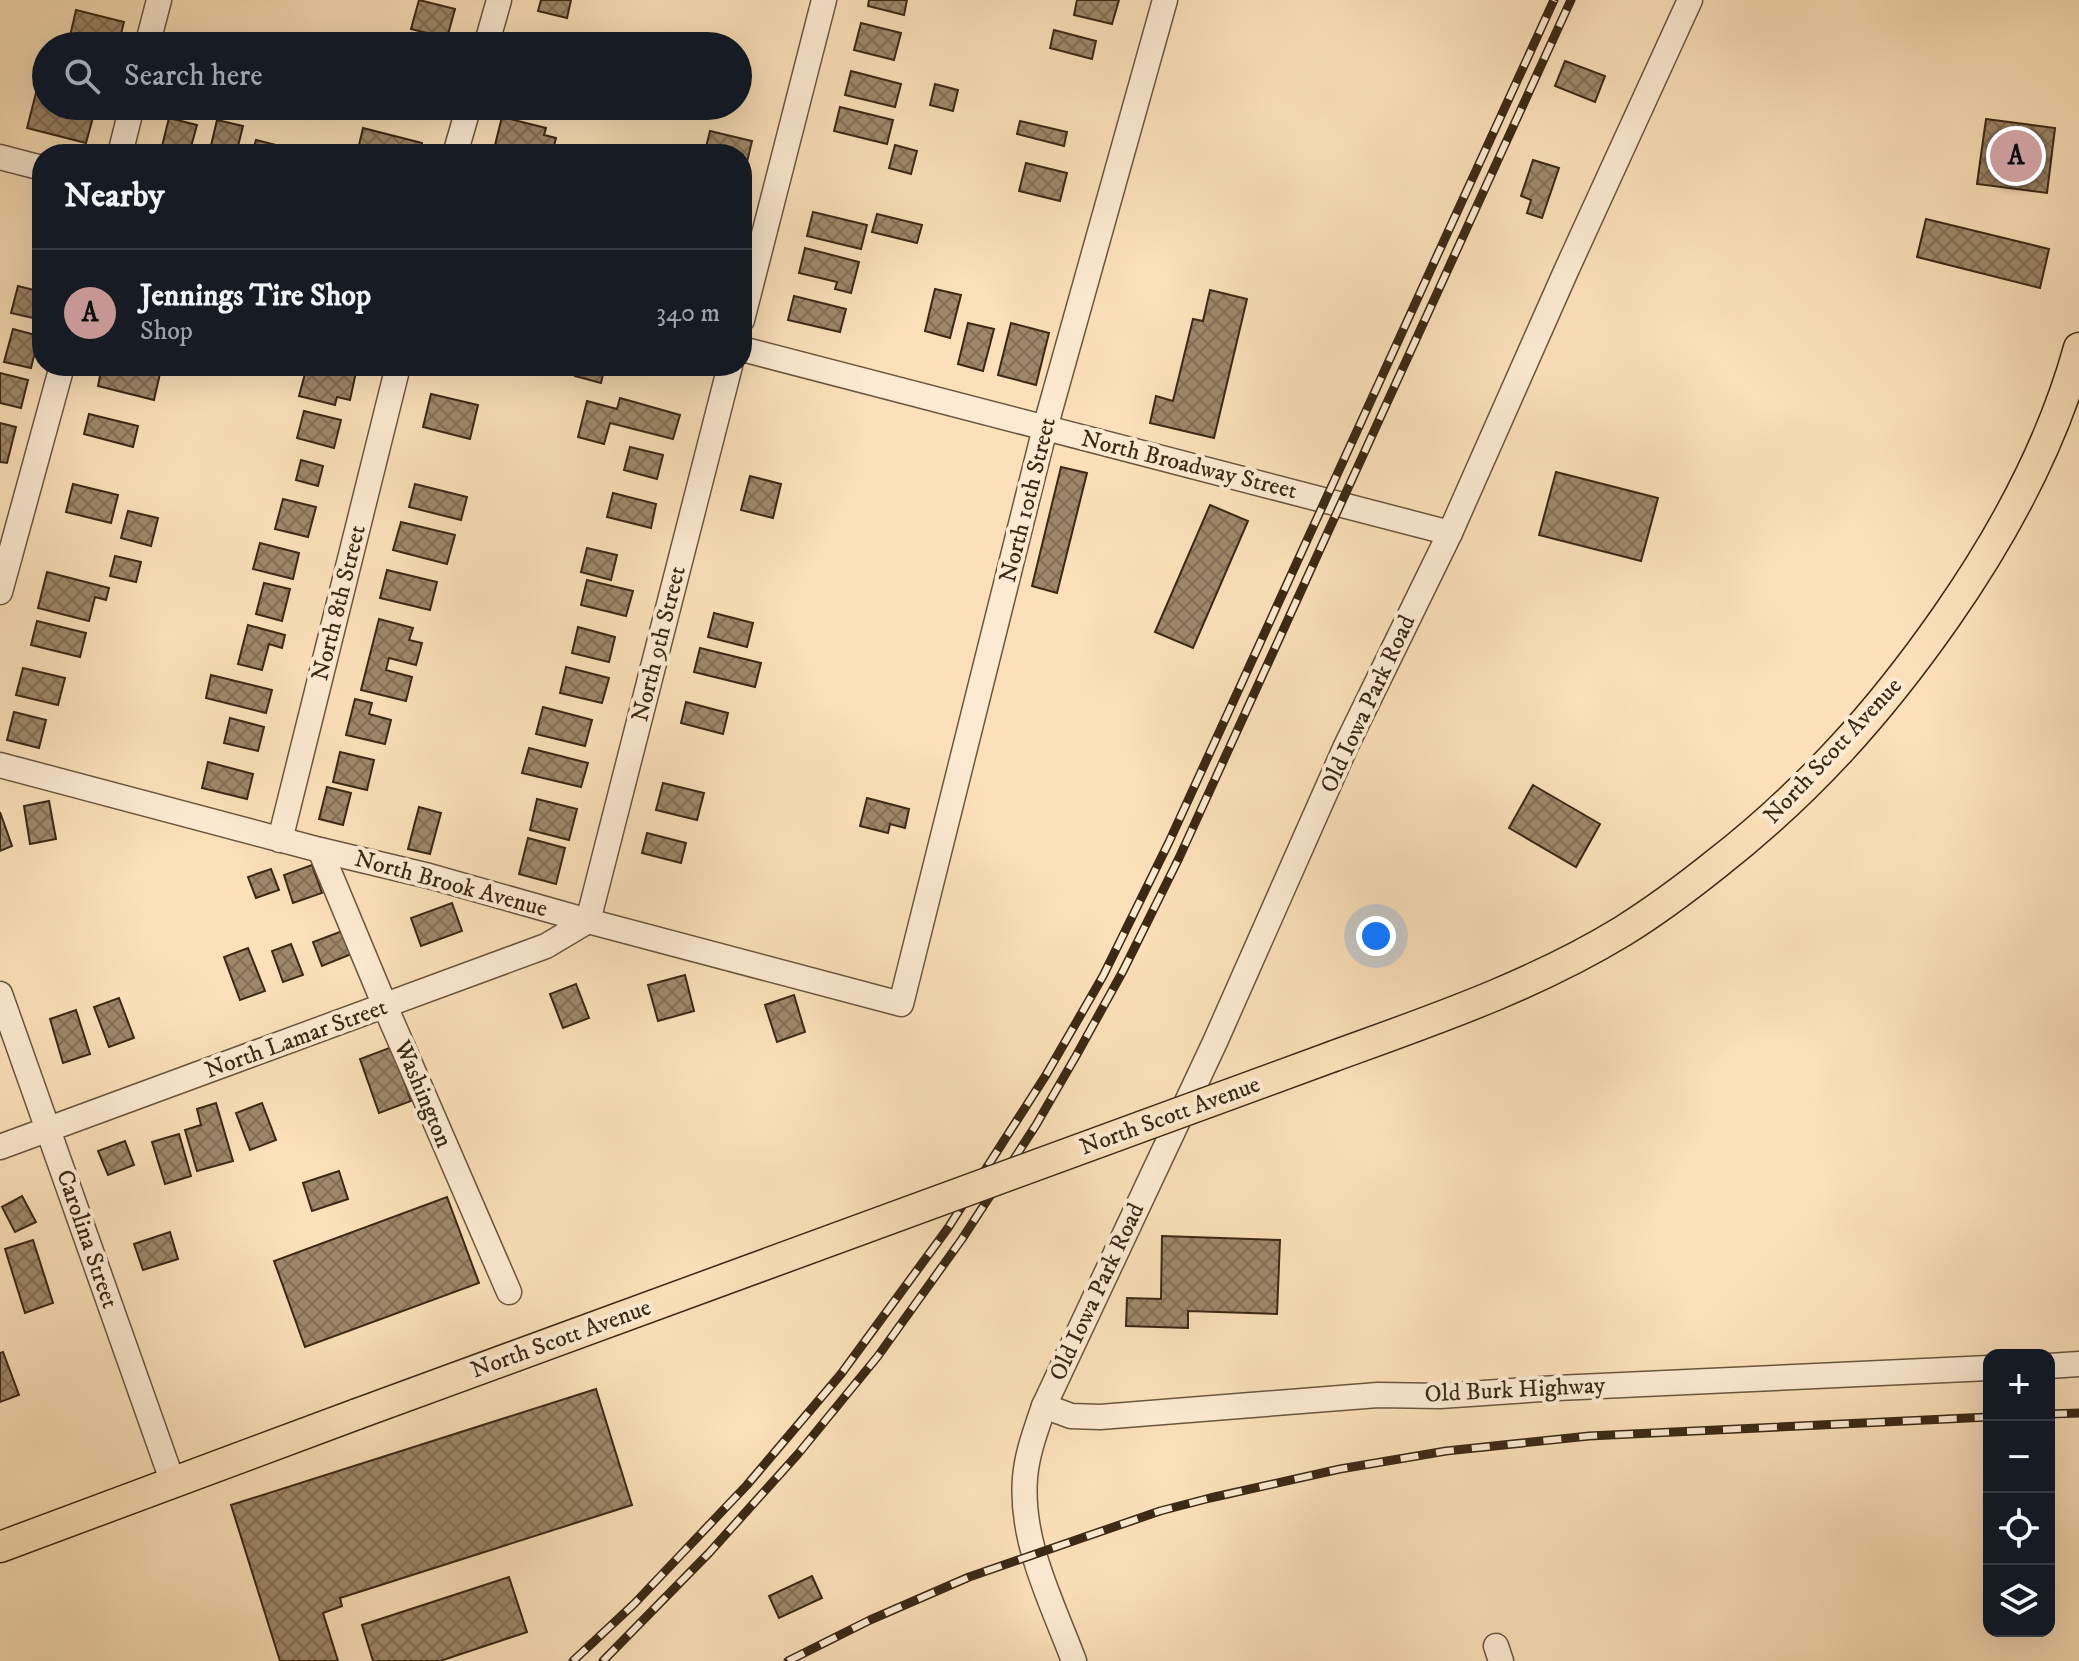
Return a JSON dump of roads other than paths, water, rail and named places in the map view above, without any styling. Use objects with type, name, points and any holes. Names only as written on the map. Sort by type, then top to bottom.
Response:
[{"type":"main road","name":"North Scott Avenue","points":[[0,1547],[1463,1009],[1534,978],[1622,931],[1682,891],[1762,828],[1825,766],[1904,676],[1972,580],[2023,494],[2043,452],[2079,348]]},
{"type":"street","points":[[151,32],[159,0]]},
{"type":"street","points":[[490,32],[499,0]]},
{"type":"street","points":[[752,281],[824,0]]},
{"type":"street","name":"North 10th Street","points":[[901,1004],[1045,428],[1165,0]]},
{"type":"street","name":"Old Iowa Park Road","points":[[1074,1661],[1027,1529],[1025,1478],[1044,1406],[1215,1042],[1346,746],[1450,533],[1690,0]]},
{"type":"street","points":[[122,144],[128,120]]},
{"type":"street","points":[[458,144],[465,120]]},
{"type":"street","points":[[0,157],[32,165]]},
{"type":"street","name":"North Broadway Street","points":[[752,352],[1450,533]]},
{"type":"street","points":[[0,592],[59,376]]},
{"type":"street","name":"North 8th Street","points":[[280,840],[396,376]]},
{"type":"street","name":"North 9th Street","points":[[588,921],[727,376]]},
{"type":"street","name":"North Brook Avenue","points":[[0,765],[280,840],[429,876],[901,1004]]},
{"type":"street","name":"Washington","points":[[320,850],[509,1292]]},
{"type":"street","name":"North Lamar Street","points":[[0,1147],[546,946],[588,921]]},
{"type":"street","name":"Carolina Street","points":[[0,994],[173,1483]]},
{"type":"street","points":[[2055,1366],[2079,1364]]},
{"type":"street","name":"Old Burk Highway","points":[[1044,1406],[1081,1418],[1378,1395],[1440,1396],[1588,1386],[1983,1368]]},
{"type":"railway","points":[[573,1661],[634,1604],[747,1485],[841,1374],[948,1228],[1046,1075],[1103,976],[1169,842],[1554,0]]},
{"type":"railway","points":[[603,1661],[709,1553],[798,1454],[878,1356],[962,1239],[1036,1125],[1123,971],[1179,858],[1571,0]]},
{"type":"railway","points":[[2055,1414],[2079,1413]]},
{"type":"railway","points":[[788,1661],[870,1620],[969,1577],[1160,1511],[1340,1469],[1446,1451],[1589,1436],[1983,1417]]},
{"type":"place","name":"Jennings Tire Shop","points":[[2016,156]]}]
